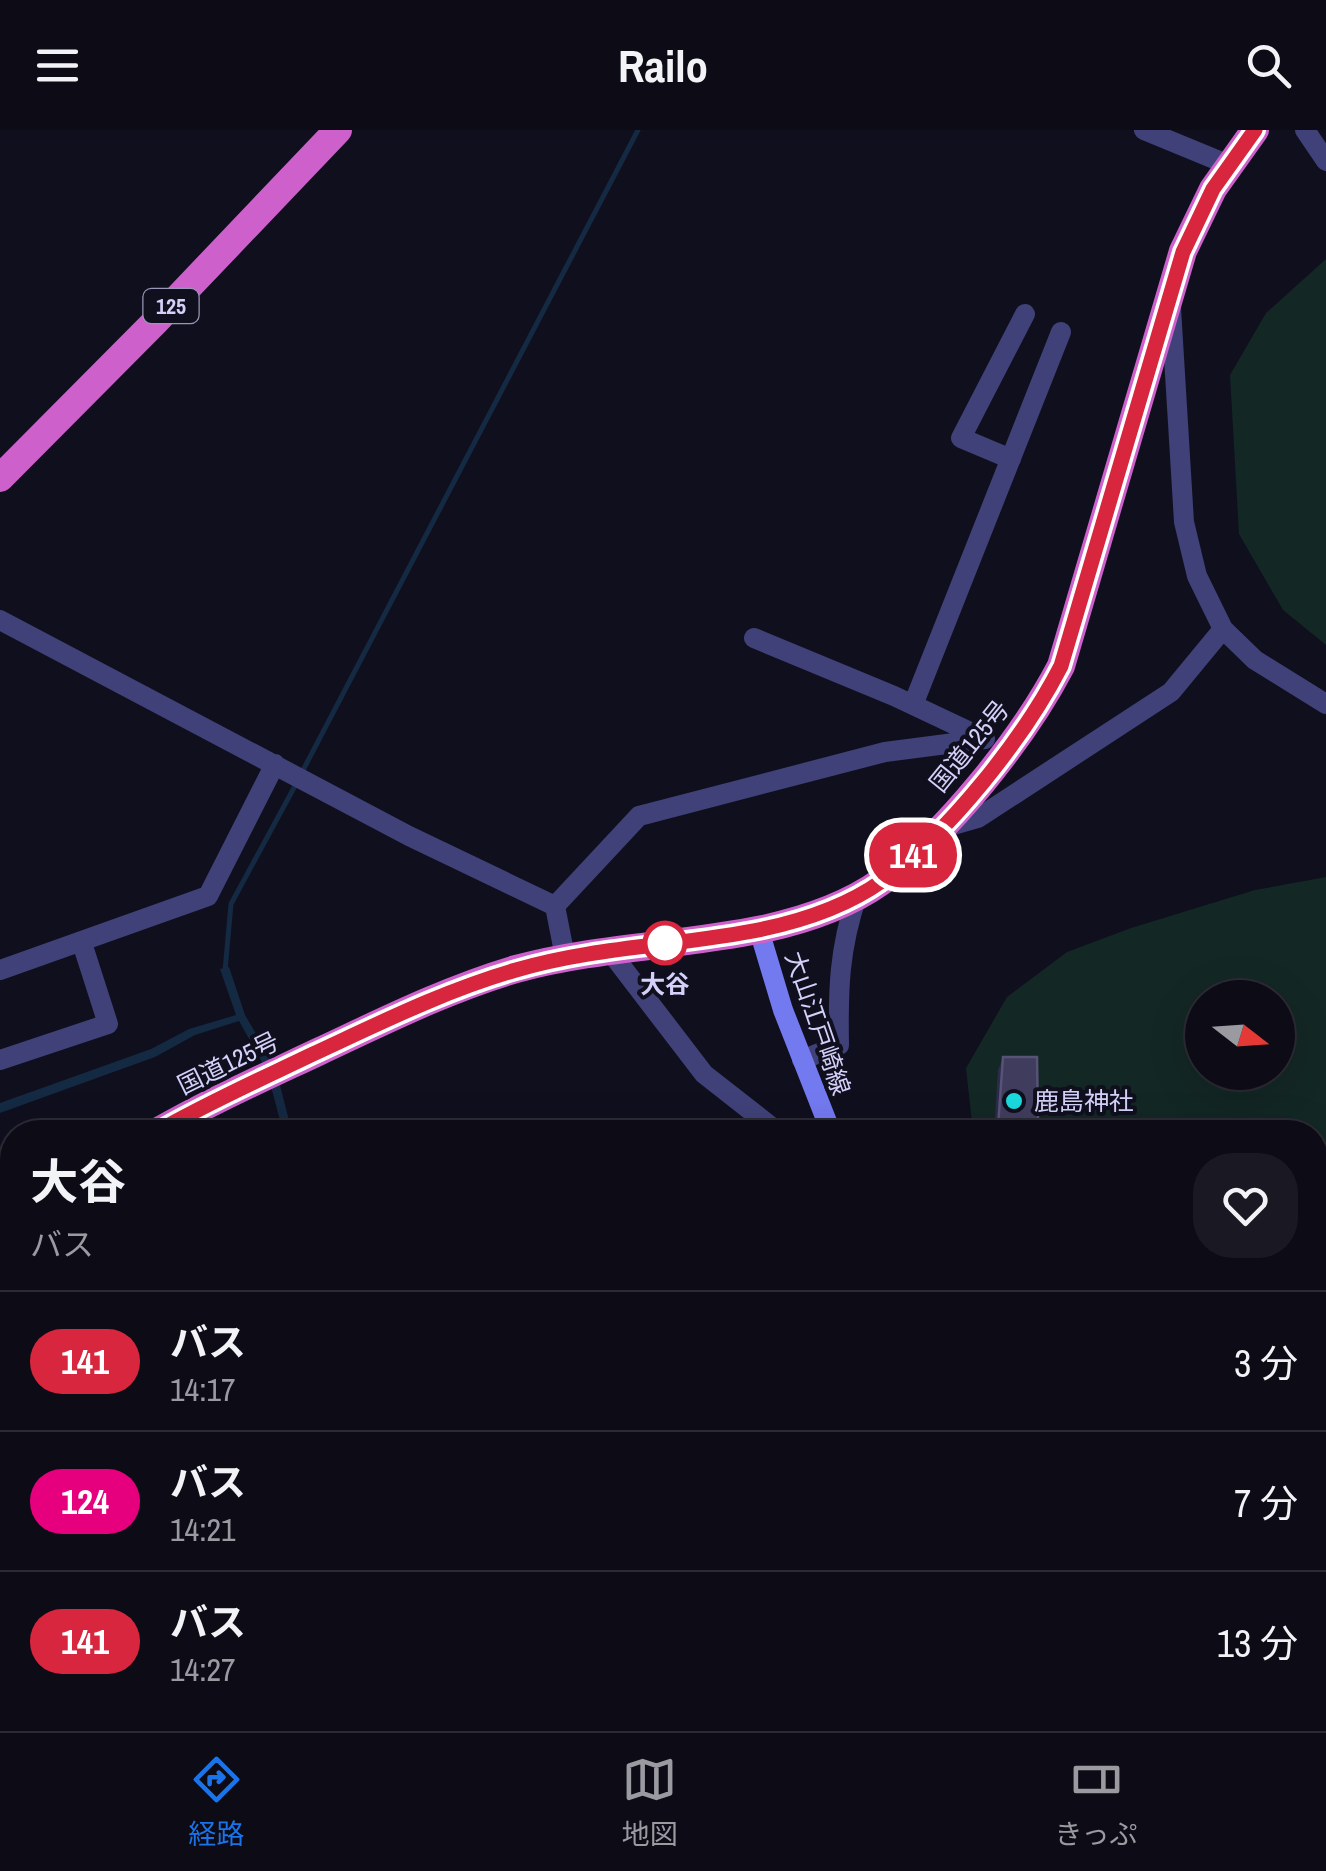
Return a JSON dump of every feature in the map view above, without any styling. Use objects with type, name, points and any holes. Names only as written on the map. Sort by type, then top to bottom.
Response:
[{"type":"highway","name":"125","points":[[0,478],[338,130]]},
{"type":"highway","name":"国道125号","points":[[180,1120],[284,1068],[462,988],[564,957],[760,930],[805,918],[857,896],[908,860],[938,830],[996,744],[1044,700],[1061,666],[1168,299],[1199,214],[1255,130]]},
{"type":"main road","name":"大山江戸崎線","points":[[760,930],[783,1010],[826,1120]]},
{"type":"street","points":[[1144,130],[1229,165]]},
{"type":"street","points":[[1305,130],[1326,161]]},
{"type":"street","points":[[1168,299],[1173,315],[1184,522],[1197,576],[1223,629],[1255,660],[1326,704]]},
{"type":"street","points":[[1011,459],[961,438],[1025,314]]},
{"type":"street","points":[[913,705],[1061,332]]},
{"type":"street","points":[[0,620],[409,836],[555,906]]},
{"type":"street","points":[[938,830],[978,818],[1171,692],[1223,629]]},
{"type":"street","points":[[754,638],[996,744]]},
{"type":"street","points":[[555,906],[639,816],[885,752],[996,744]]},
{"type":"street","points":[[0,970],[208,896],[280,766]]},
{"type":"street","points":[[802,1060],[839,1045],[843,937],[857,896]]},
{"type":"street","points":[[555,906],[564,957]]},
{"type":"street","points":[[0,1060],[108,1024],[82,942]]},
{"type":"street","points":[[609,950],[704,1074],[763,1120]]},
{"type":"green space","points":[[1326,259],[1326,645],[1283,610],[1239,534],[1230,375],[1266,313]]},
{"type":"green space","points":[[1326,877],[1326,1120],[972,1120],[966,1068],[1007,997],[1067,952],[1255,890]]},
{"type":"water","points":[[229,967],[245,1015],[275,1066],[289,1120],[280,1120],[267,1071],[239,1021],[195,1035],[155,1057],[0,1113],[0,1103],[151,1049],[189,1029],[236,1015],[220,969]]},
{"type":"building","name":"鹿島神社","points":[[1003,1057],[1037,1057],[1038,1119],[998,1120]]},
{"type":"waterway","points":[[301,774],[638,130]]},
{"type":"waterway","points":[[225,971],[231,904],[296,784]]},
{"type":"bus line","name":"141","points":[[180,1120],[462,988],[564,957],[793,922],[857,896],[908,860],[1007,750],[1044,700],[1061,666],[1183,252],[1213,189],[1255,130]]},
{"type":"place","name":"大谷","points":[[665,943]]},
{"type":"place","name":"鹿島神社","points":[[1014,1101]]}]
